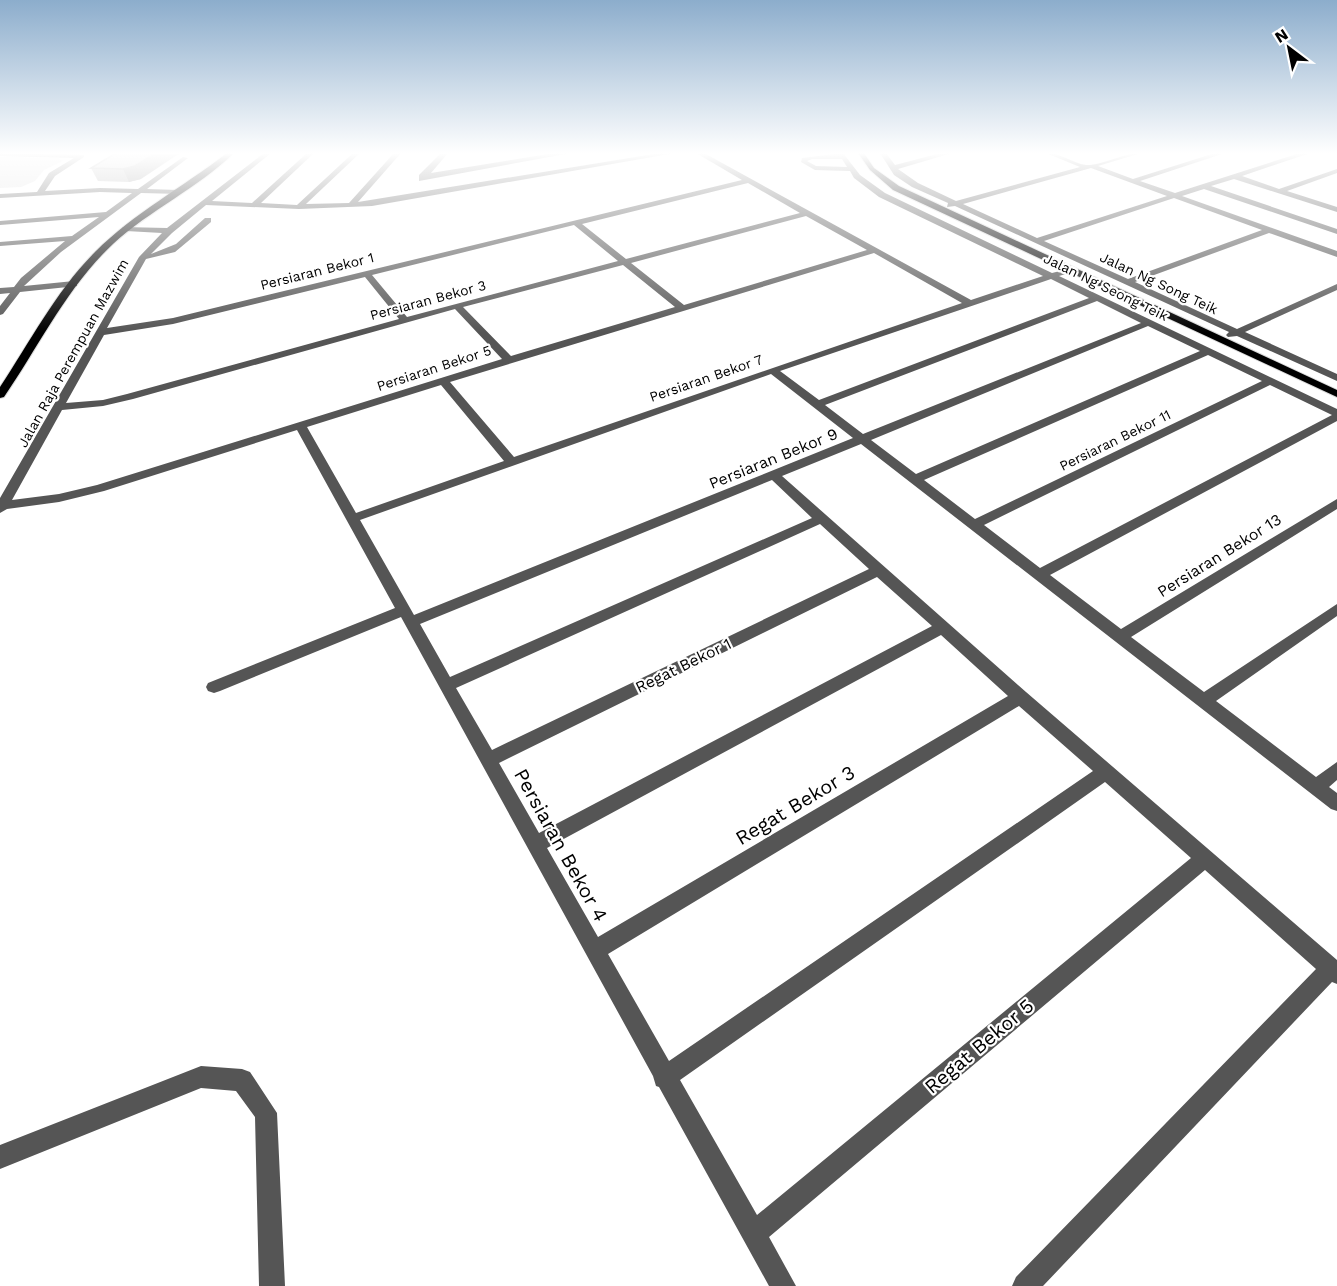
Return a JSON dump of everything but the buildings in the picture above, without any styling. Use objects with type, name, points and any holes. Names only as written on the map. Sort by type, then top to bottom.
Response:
[{"type":"main road","points":[[0,395],[74,284],[97,255],[126,229],[148,213]]},
{"type":"main road","name":"Jalan Ng Seong Teik","points":[[949,213],[1337,394]]},
{"type":"street","name":"Jalan Raja Perempuan Mazwim","points":[[1,507],[143,257],[169,231],[193,213]]},
{"type":"street","name":"Persiaran Bekor 1","points":[[102,332],[173,321],[614,213]]},
{"type":"street","name":"Jalan Ng Seong Teik","points":[[920,213],[1337,415]]},
{"type":"street","name":"Jalan Ng Song Teik","points":[[974,213],[1337,378]]},
{"type":"street","points":[[1035,241],[1123,213]]},
{"type":"street","points":[[1223,213],[1337,254]]},
{"type":"street","points":[[1282,213],[1337,232]]},
{"type":"street","points":[[0,223],[105,214]]},
{"type":"street","points":[[0,312],[17,289],[72,238],[105,214]]},
{"type":"street","points":[[804,214],[969,303]]},
{"type":"street","name":"Persiaran Bekor 3","points":[[59,407],[103,403],[129,397],[405,320],[804,214]]},
{"type":"street","points":[[143,257],[171,253],[208,220]]},
{"type":"street","points":[[575,222],[682,308]]},
{"type":"street","points":[[126,229],[169,231]]},
{"type":"street","points":[[1128,282],[1269,230]]},
{"type":"street","points":[[0,244],[72,238]]},
{"type":"street","name":"Persiaran Bekor 5","points":[[1,507],[59,498],[100,488],[509,360],[873,251]]},
{"type":"street","name":"Persiaran Bekor 7","points":[[354,518],[772,370],[1069,270]]},
{"type":"street","points":[[366,273],[405,320]]},
{"type":"street","points":[[0,291],[74,284]]},
{"type":"street","points":[[1220,339],[1337,287]]},
{"type":"street","points":[[816,405],[1097,298]]},
{"type":"street","points":[[457,306],[509,360]]},
{"type":"street","name":"Persiaran Bekor 9","points":[[214,687],[774,476],[1148,322]]},
{"type":"street","points":[[914,480],[1208,351]]},
{"type":"street","points":[[772,370],[1337,803]]},
{"type":"street","points":[[443,381],[511,462]]},
{"type":"street","name":"Persiaran Bekor 11","points":[[974,525],[1270,381]]},
{"type":"street","points":[[1039,575],[1337,415]]},
{"type":"street","name":"Persiaran Bekor 4","points":[[301,426],[664,1078],[783,1286]]},
{"type":"street","points":[[774,476],[1020,697],[1334,972],[1025,1286]]},
{"type":"street","name":"Persiaran Bekor 13","points":[[1119,637],[1337,503]]},
{"type":"street","points":[[446,685],[823,518]]},
{"type":"street","name":"Regat Bekor 1","points":[[488,760],[879,570]]},
{"type":"street","points":[[1203,701],[1337,609]]},
{"type":"street","points":[[535,845],[943,627]]},
{"type":"street","name":"Regat Bekor 3","points":[[594,951],[1020,697]]},
{"type":"street","points":[[1316,787],[1337,769]]},
{"type":"street","points":[[664,1078],[1107,771]]},
{"type":"street","name":"Regat Bekor 5","points":[[754,1234],[1204,859]]},
{"type":"street","points":[[0,1157],[201,1077],[242,1080],[266,1113],[272,1286]]}]
